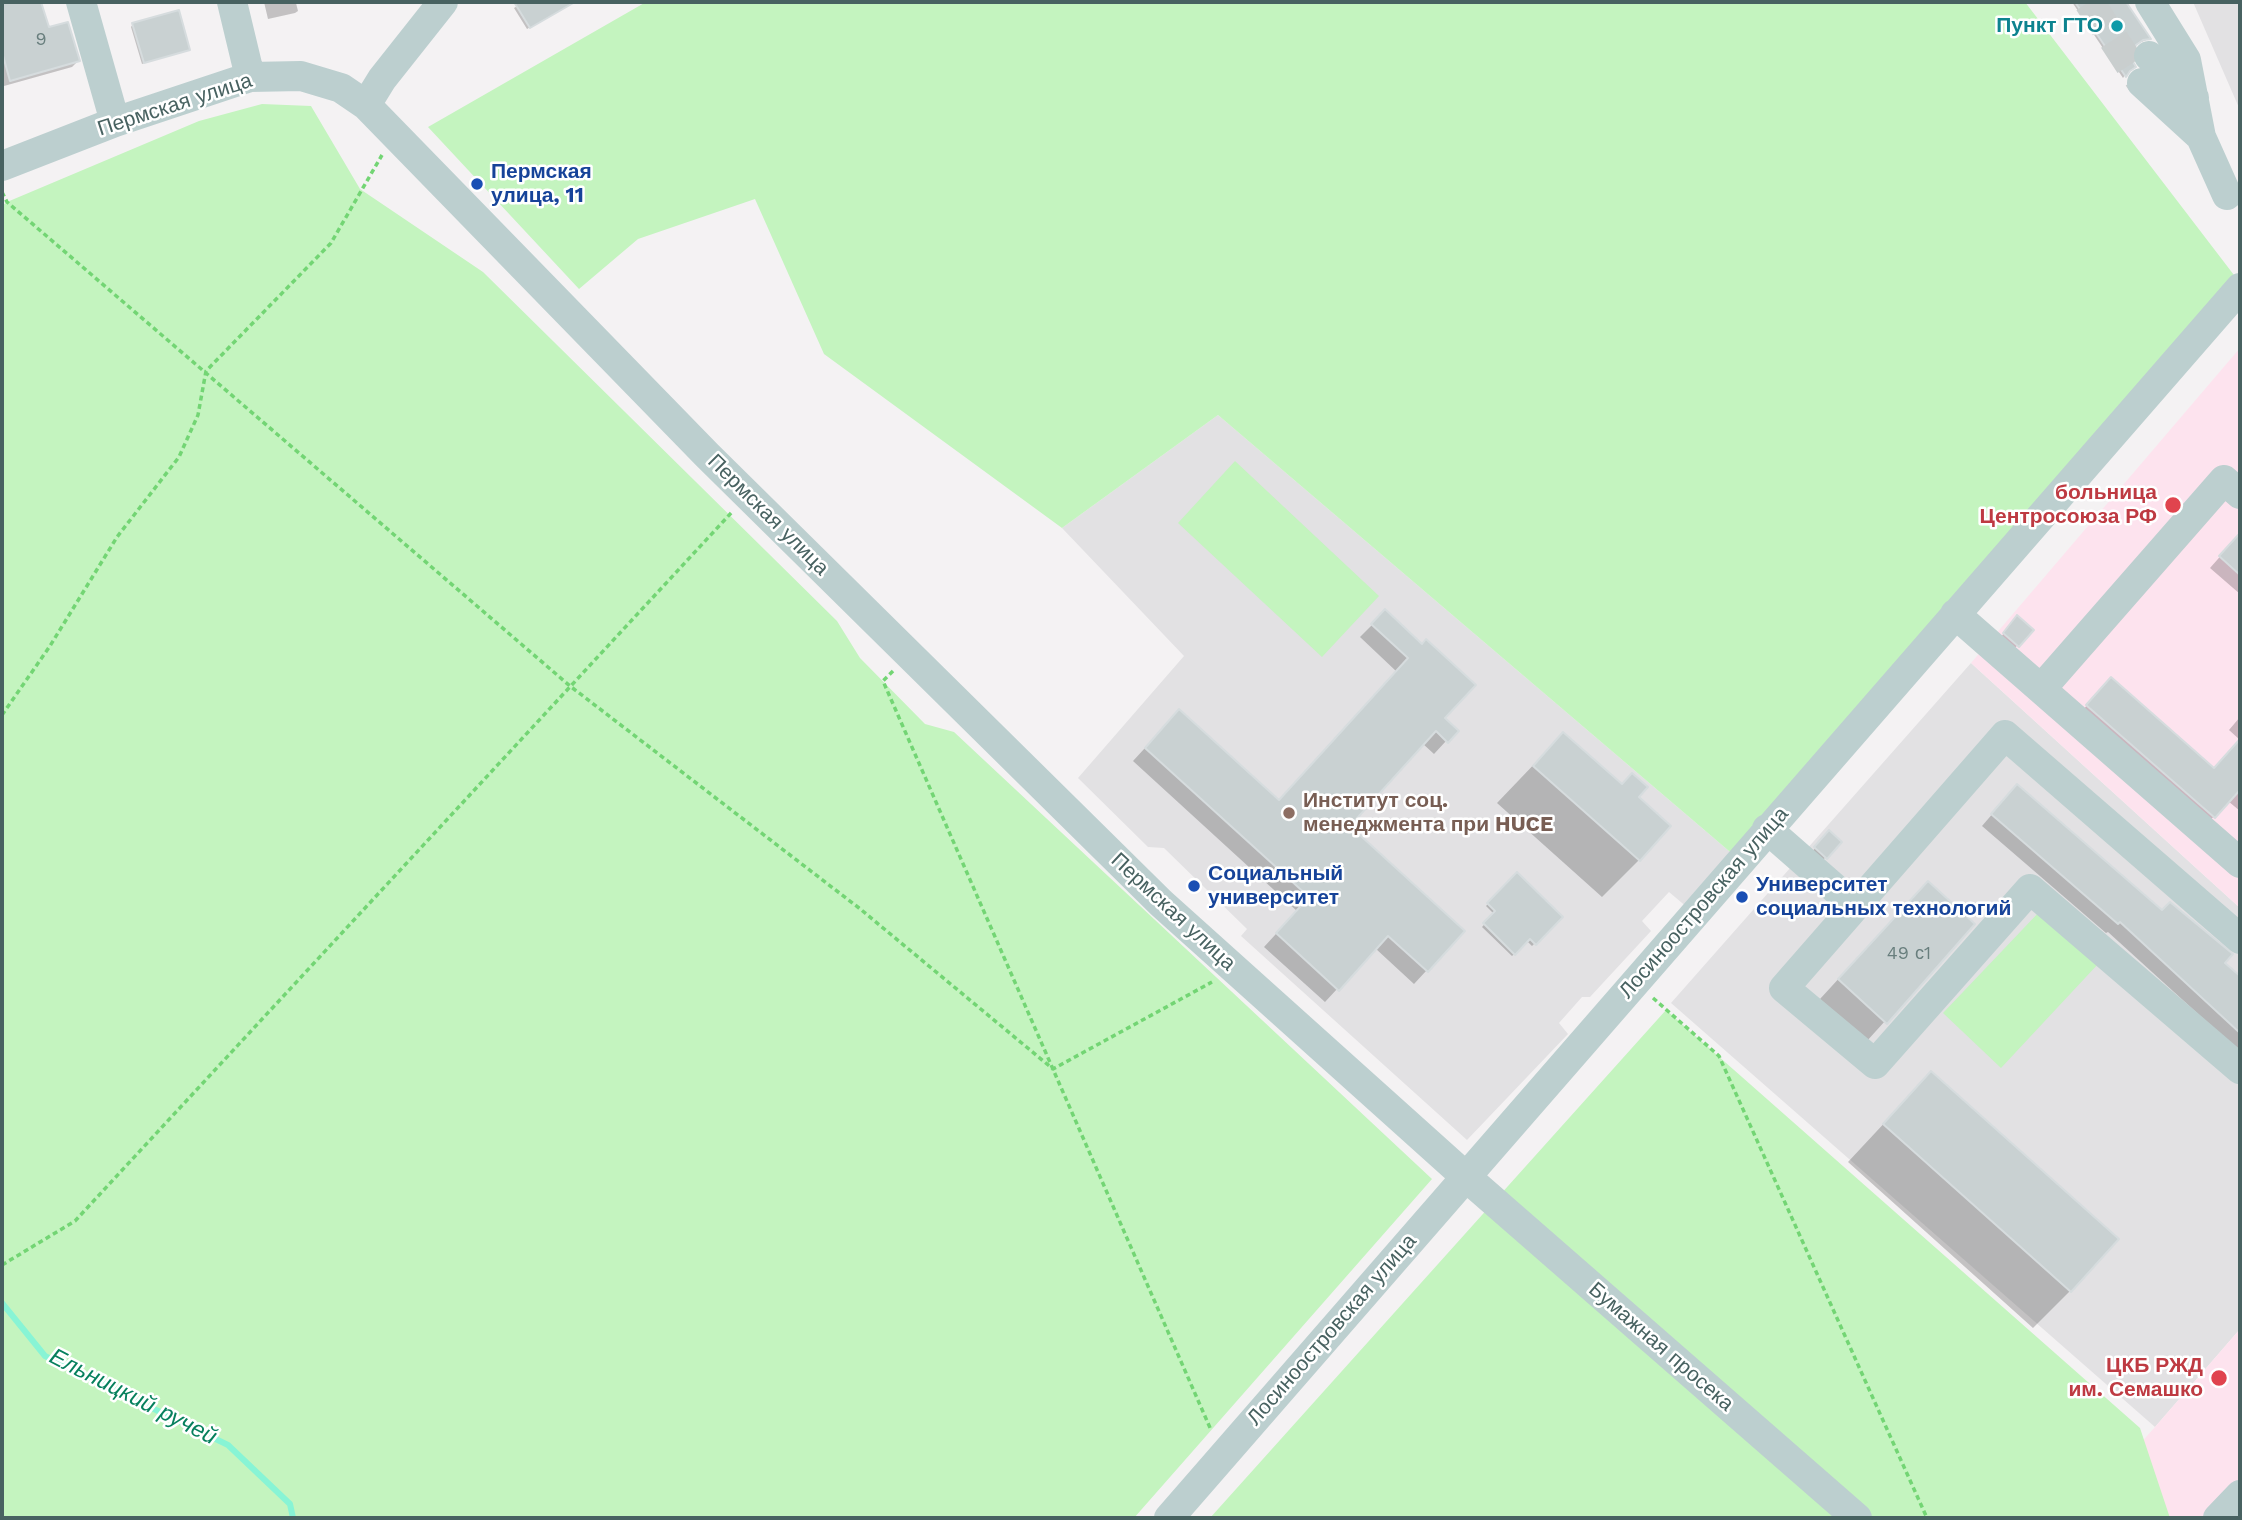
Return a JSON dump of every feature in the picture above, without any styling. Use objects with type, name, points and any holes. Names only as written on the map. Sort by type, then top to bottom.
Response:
[{"type":"street","points":[[81,2],[115,122]]},
{"type":"street","points":[[232,2],[250,77]]},
{"type":"street","points":[[366,105],[382,79],[443,2]]},
{"type":"street","points":[[2150,2],[2186,60],[2201,137],[2227,195]]},
{"type":"street","points":[[2194,98],[2145,70],[2201,137]]},
{"type":"street","name":"Пермская улица","points":[[2,166],[115,122],[250,77],[301,76],[341,88],[366,105],[749,497],[1161,903],[1465,1176]]},
{"type":"street","name":"Лосиноостровская улица","points":[[1169,1518],[2240,288]]},
{"type":"street","points":[[2041,689],[2224,480],[2240,494]]},
{"type":"street","points":[[1955,614],[2240,863]]},
{"type":"street","points":[[2240,939],[2005,735],[1784,988],[1875,1064],[2030,889],[2240,1069]]},
{"type":"street","points":[[1768,829],[1854,906]]},
{"type":"street","name":"Бумажная просека","points":[[1465,1176],[1857,1518]]},
{"type":"street","points":[[2218,1518],[2240,1494]]},
{"type":"path","points":[[2,715],[50,646],[117,537],[179,457],[198,415],[206,371],[331,243],[384,151],[391,130]]},
{"type":"path","points":[[2,192],[7,202],[570,686],[859,908],[1053,1069]]},
{"type":"path","points":[[2,1265],[75,1221],[570,686],[749,497]]},
{"type":"path","points":[[910,655],[883,681],[1211,1430]]},
{"type":"path","points":[[1053,1069],[1234,969]]},
{"type":"path","points":[[1636,983],[1719,1056],[1927,1518]]},
{"type":"shaded area","points":[[2193,2],[2240,2],[2240,110]]},
{"type":"shaded area","name":"больница Центросоюза РФ","points":[[2240,348],[2240,908],[1971,663]]},
{"type":"shaded area","points":[[1218,415],[1736,857],[1688,908],[1669,892],[1642,921],[1651,931],[1590,997],[1582,997],[1559,1023],[1568,1034],[1467,1140],[1241,936],[1247,929],[1164,848],[1148,847],[1078,778],[1184,656],[1062,528]]},
{"type":"shaded area","points":[[1971,663],[2240,908],[2240,1329],[2155,1427],[1671,1003]]},
{"type":"shaded area","name":"ЦКБ РЖД им. Семашко","points":[[2240,1329],[2240,1518],[2074,1518],[2155,1427]]},
{"type":"green space","points":[[646,2],[2025,2],[2237,279],[1736,857],[1218,415],[1062,528],[824,354],[755,199],[638,239],[579,289],[428,127]]},
{"type":"green space","points":[[262,104],[311,106],[360,189],[483,272],[837,621],[860,658],[925,724],[954,732],[1432,1179],[1134,1518],[2,1518],[2,206],[199,121]]},
{"type":"green space","points":[[1235,461],[1379,596],[1322,657],[1178,523]]},
{"type":"green space","points":[[2042,909],[2099,963],[2001,1068],[1943,1013]]},
{"type":"green space","points":[[1666,1010],[2140,1428],[2170,1518],[1210,1518]]},
{"type":"building","points":[[2,2],[41,2],[49,27],[68,22],[80,61],[10,81],[2,52]]},
{"type":"building","points":[[514,2],[575,2],[530,28]]},
{"type":"building","name":"Пункт ГТО","points":[[2075,2],[2126,2],[2151,39],[2136,45],[2132,60],[2136,67],[2126,77]]},
{"type":"building","points":[[179,10],[190,50],[144,63],[132,23]]},
{"type":"building","points":[[2240,533],[2240,575],[2219,556]]},
{"type":"building","name":"Институт соц. менеджмента при HUCE","points":[[1385,609],[1422,644],[1426,639],[1476,685],[1445,718],[1459,731],[1448,743],[1436,731],[1350,826],[1465,931],[1428,972],[1388,936],[1339,991],[1276,933],[1309,897],[1145,748],[1179,709],[1279,800],[1408,658],[1371,624]]},
{"type":"building","points":[[2017,615],[2034,630],[2019,647],[2003,633]]},
{"type":"building","points":[[2111,677],[2214,768],[2240,739],[2240,790],[2215,818],[2086,705]]},
{"type":"building","points":[[1563,732],[1622,784],[1632,773],[1648,787],[1639,797],[1671,826],[1640,861],[1533,766]]},
{"type":"building","points":[[2017,784],[2162,910],[2170,902],[2233,954],[2225,963],[2240,976],[2240,1033],[2120,922],[2118,924],[1991,814]]},
{"type":"building","points":[[1829,830],[1842,842],[1827,859],[1814,847]]},
{"type":"building","points":[[1517,872],[1563,917],[1536,945],[1530,939],[1515,955],[1483,923],[1495,911],[1487,903]]},
{"type":"building","points":[[1928,881],[1975,924],[1887,1024],[1838,979]]},
{"type":"building","points":[[1931,1071],[2119,1239],[2071,1292],[1883,1124]]},
{"type":"waterway","name":"Ельницкий ручей","points":[[2,1303],[45,1356],[228,1445],[290,1504],[293,1518]]},
{"type":"tunnel","points":[[2089,2],[2142,83]]},
{"type":"place","name":"Пункт ГТО","points":[[2117,26]]},
{"type":"place","name":"Пермская улица, 11","points":[[477,184]]},
{"type":"place","name":"больница Центросоюза РФ","points":[[2173,505]]},
{"type":"place","name":"Институт соц. менеджмента при HUCE","points":[[1289,813]]},
{"type":"place","name":"Социальный университет","points":[[1194,886]]},
{"type":"place","name":"Университет социальных технологий","points":[[1742,897]]},
{"type":"place","name":"ЦКБ РЖД им. Семашко","points":[[2219,1378]]}]
